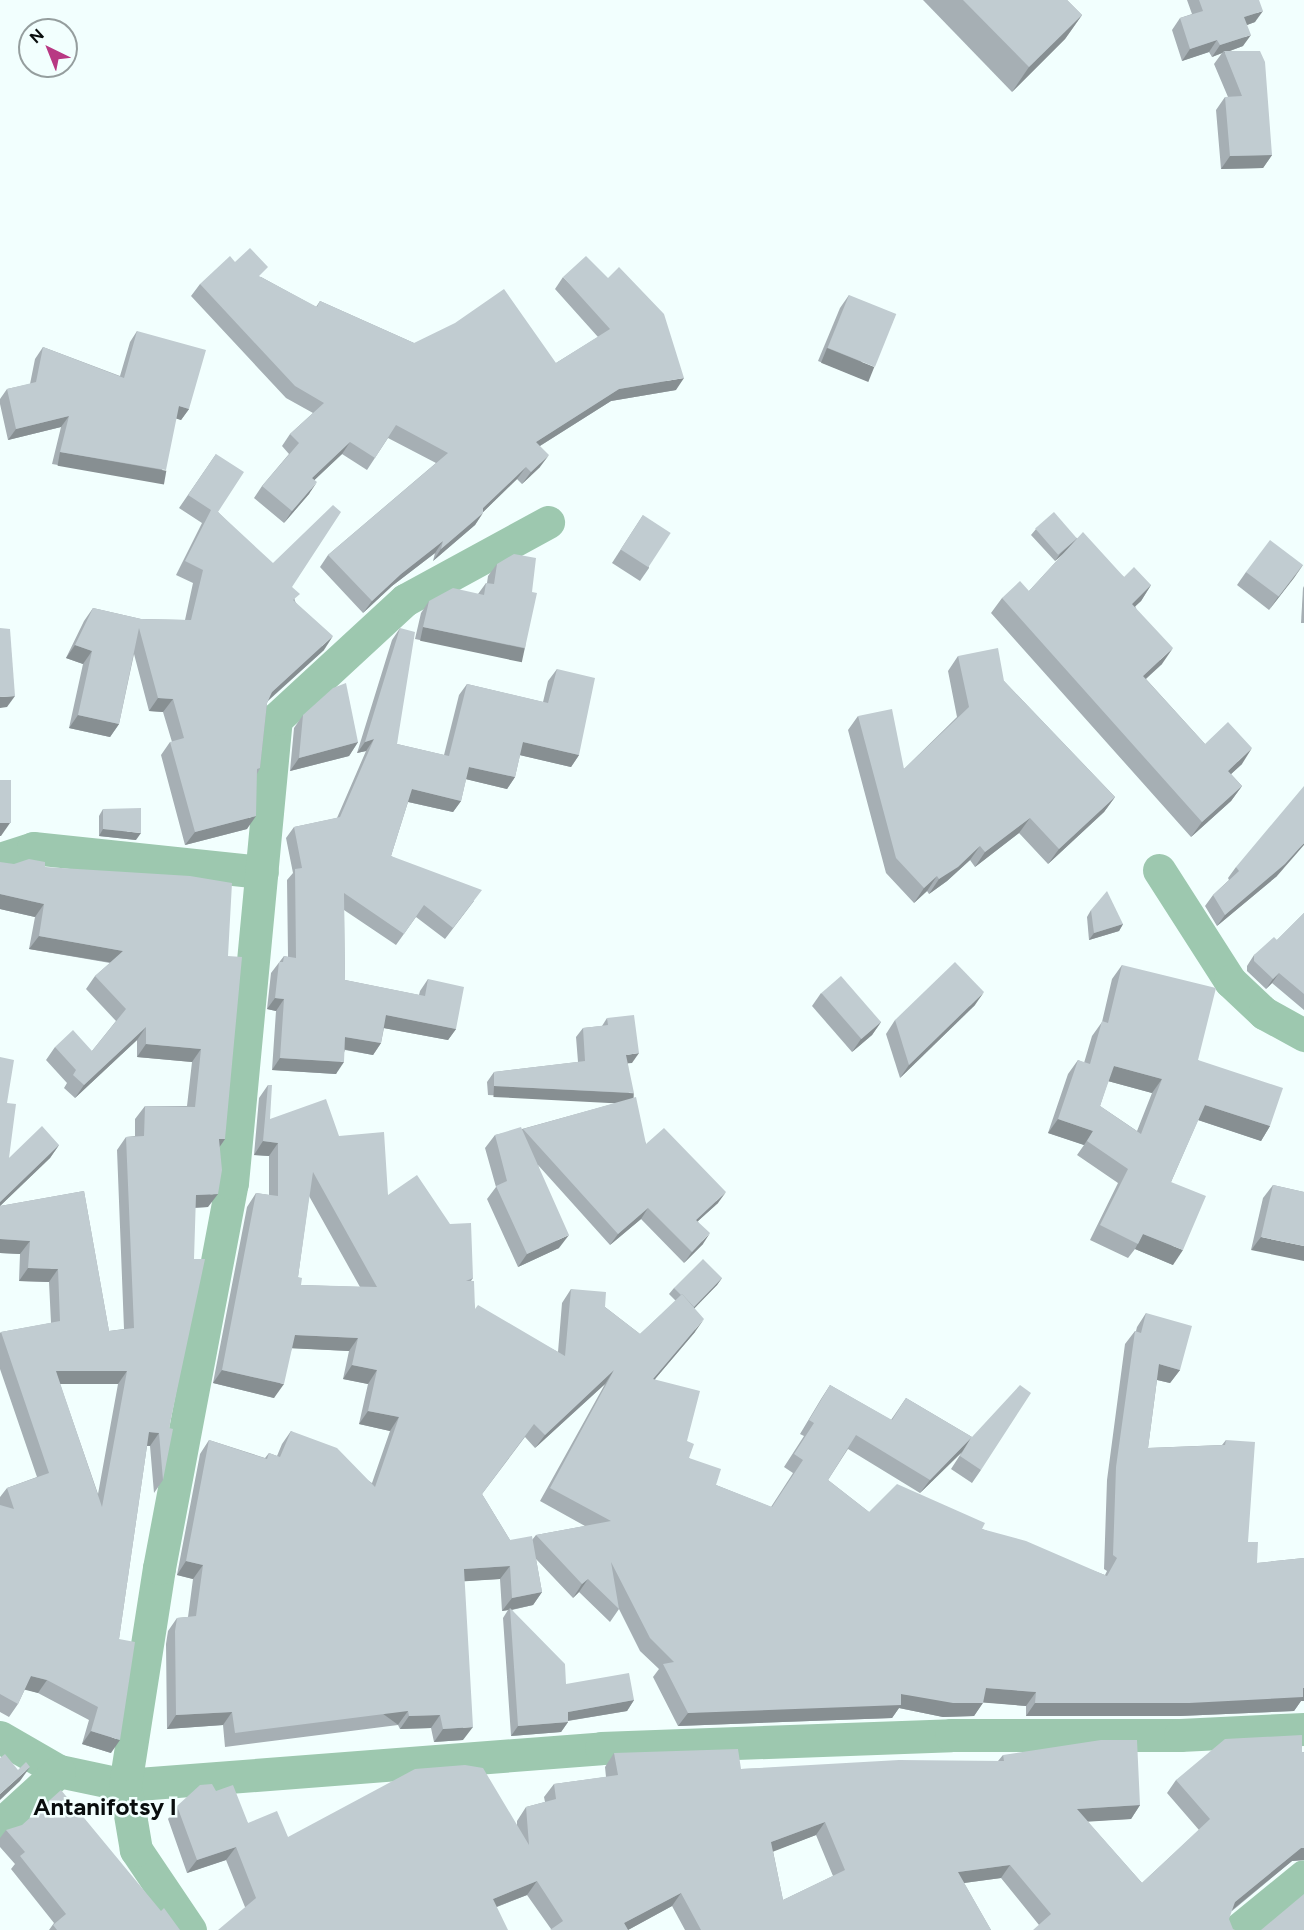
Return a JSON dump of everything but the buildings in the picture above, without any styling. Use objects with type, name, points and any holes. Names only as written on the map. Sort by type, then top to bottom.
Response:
[{"type":"street","points":[[190,1930],[136,1850],[125,1785],[159,1569],[232,1183],[276,718],[405,600],[548,522]]},
{"type":"street","points":[[0,859],[33,848],[262,872]]},
{"type":"street","points":[[1159,870],[1230,981],[1264,1013],[1304,1035]]},
{"type":"street","points":[[0,1737],[59,1772],[125,1785],[601,1748],[940,1736],[1180,1735],[1304,1729]]},
{"type":"street","points":[[0,1825],[59,1772]]},
{"type":"street","points":[[1238,1930],[1304,1876]]},
{"type":"district","name":"Antanifotsy I","points":[[105,1807]]}]
